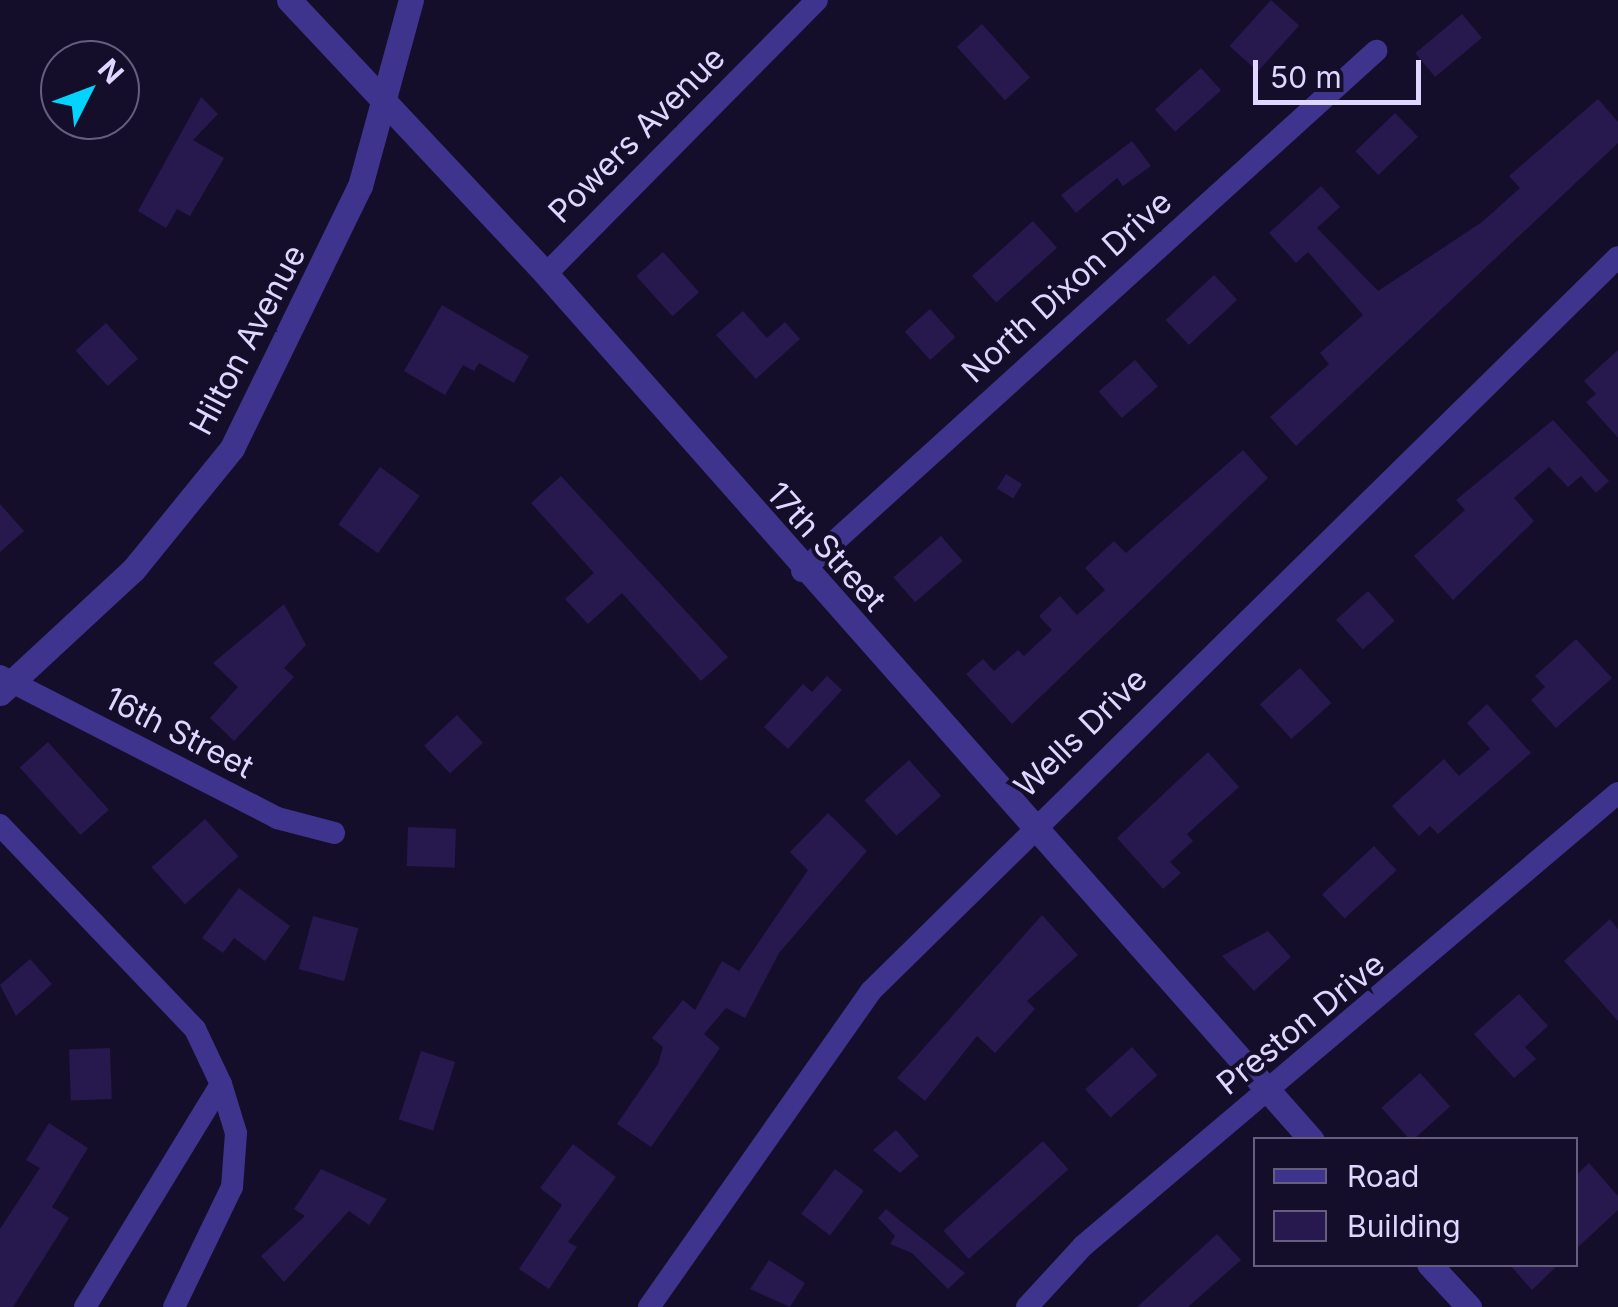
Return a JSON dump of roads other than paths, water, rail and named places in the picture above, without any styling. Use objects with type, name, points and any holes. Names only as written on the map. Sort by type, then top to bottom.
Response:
[{"type":"street","name":"17th Street","points":[[290,0],[546,274],[802,572],[1309,1137]]},
{"type":"street","name":"Hilton Avenue","points":[[4,684],[132,570],[232,448],[346,219],[384,103],[411,0]]},
{"type":"street","name":"Powers Avenue","points":[[546,274],[817,0]]},
{"type":"street","name":"North Dixon Drive","points":[[802,572],[1376,51]]},
{"type":"street","name":"Wells Drive","points":[[649,1307],[871,991],[1032,825],[1618,257]]},
{"type":"street","name":"16th Street","points":[[4,684],[277,818],[334,833]]},
{"type":"street","name":"Preston Drive","points":[[1028,1307],[1083,1246],[1618,794]]},
{"type":"street","points":[[0,825],[195,1029],[221,1084],[236,1134],[232,1187],[174,1307]]},
{"type":"street","points":[[85,1307],[221,1084]]},
{"type":"street","points":[[1432,1267],[1469,1307]]}]
